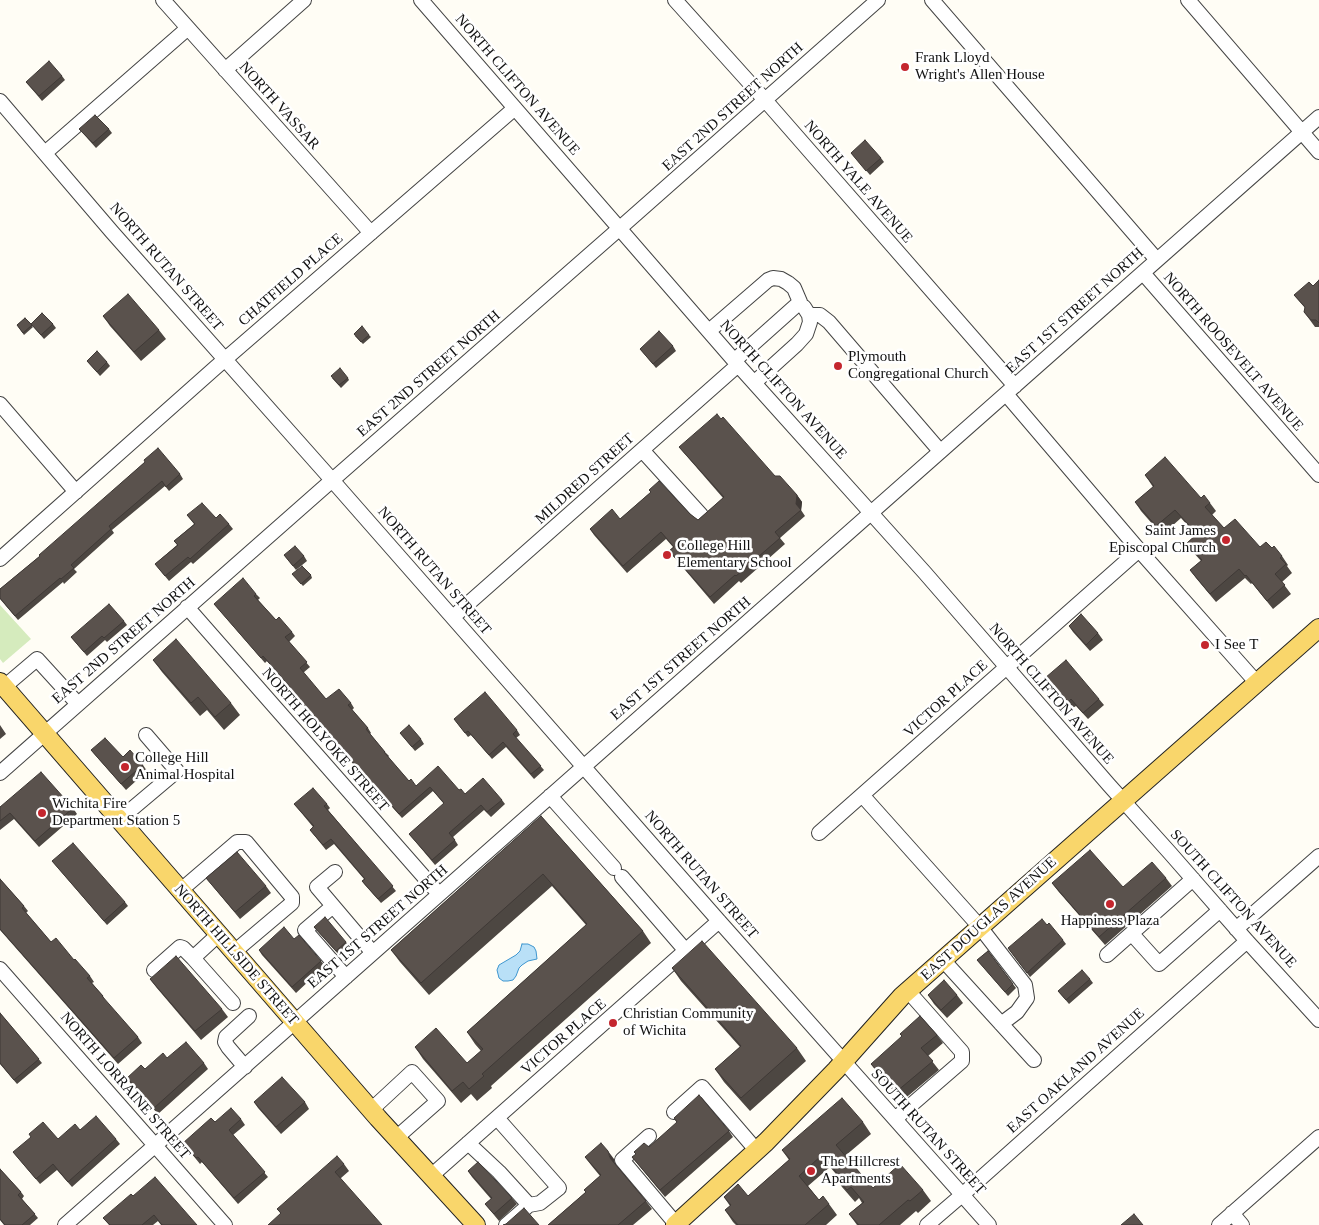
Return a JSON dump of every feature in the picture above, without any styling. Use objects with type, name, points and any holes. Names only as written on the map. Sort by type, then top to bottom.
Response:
[{"type":"main road","name":"EAST DOUGLAS AVENUE","points":[[676,1224],[757,1151],[844,1061],[902,996],[1319,628]]},
{"type":"main road","name":"NORTH HILLSIDE STREET","points":[[2,684],[371,1110],[476,1225]]},
{"type":"street","name":"NORTH VASSAR","points":[[163,0],[371,233]]},
{"type":"street","points":[[225,70],[304,0]]},
{"type":"street","name":"NORTH CLIFTON AVENUE","points":[[421,0],[736,362],[925,573],[1123,800]]},
{"type":"street","name":"NORTH YALE AVENUE","points":[[675,0],[765,100],[1010,390],[1139,550],[1256,683]]},
{"type":"street","name":"EAST 2ND STREET NORTH","points":[[0,773],[878,0]]},
{"type":"street","name":"NORTH ROOSEVELT AVENUE","points":[[932,0],[1157,260]]},
{"type":"street","points":[[1188,0],[1319,152]]},
{"type":"street","points":[[45,153],[188,28]]},
{"type":"street","name":"NORTH RUTAN STREET","points":[[0,101],[112,232],[453,617],[719,922],[844,1061]]},
{"type":"street","name":"CHATFIELD PLACE","points":[[0,559],[225,359],[515,108]]},
{"type":"street","name":"EAST 1ST STREET NORTH","points":[[65,1225],[1319,117]]},
{"type":"street","name":"NORTH ROOSEVELT AVENUE","points":[[1143,273],[1319,474]]},
{"type":"street","points":[[709,331],[768,280],[773,278],[780,279],[794,288],[800,302],[809,315],[810,322],[806,334],[798,344],[755,382]]},
{"type":"street","name":"MILDRED STREET","points":[[453,617],[642,450],[800,302]]},
{"type":"street","points":[[809,315],[820,315],[829,322],[940,452]]},
{"type":"street","points":[[0,404],[76,492]]},
{"type":"street","points":[[642,450],[700,515]]},
{"type":"street","name":"VICTOR PLACE","points":[[819,833],[1139,550]]},
{"type":"street","name":"NORTH HOLYOKE STREET","points":[[187,607],[440,894]]},
{"type":"street","points":[[2,684],[37,658],[78,704]]},
{"type":"street","points":[[120,819],[177,771],[146,735]]},
{"type":"street","points":[[862,795],[980,927],[1025,986],[1027,998],[1016,1012],[1001,1024]]},
{"type":"street","points":[[550,796],[686,950]]},
{"type":"street","name":"SOUTH CLIFTON AVENUE","points":[[1123,800],[1319,1020]]},
{"type":"street","points":[[181,890],[237,842],[246,842],[292,897],[292,903],[234,952]]},
{"type":"street","points":[[1236,929],[1319,856]]},
{"type":"street","points":[[335,872],[317,887],[373,953]]},
{"type":"street","points":[[1107,955],[1193,879]]},
{"type":"street","points":[[333,906],[305,930],[346,977]]},
{"type":"street","points":[[1132,934],[1159,964],[1220,910]]},
{"type":"street","name":"VICTOR PLACE","points":[[431,1176],[719,922]]},
{"type":"street","points":[[193,958],[219,934]]},
{"type":"street","name":"EAST OAKLAND AVENUE","points":[[926,1225],[1247,941]]},
{"type":"street","points":[[154,970],[180,947],[183,948],[233,1003]]},
{"type":"street","points":[[943,960],[1034,1060]]},
{"type":"street","name":"NORTH LORRAINE STREET","points":[[0,969],[225,1225]]},
{"type":"street","points":[[895,1119],[962,1061],[962,1052],[908,991]]},
{"type":"street","points":[[245,1067],[228,1047],[226,1037],[249,1016]]},
{"type":"street","name":"SOUTH RUTAN STREET","points":[[844,1061],[989,1225]]},
{"type":"street","points":[[371,1110],[412,1072],[438,1100],[396,1138]]},
{"type":"street","points":[[674,1112],[702,1087],[757,1151]]},
{"type":"street","points":[[497,1118],[559,1188],[540,1203],[529,1205],[506,1225]]},
{"type":"street","points":[[649,1136],[622,1160],[676,1224]]},
{"type":"street","points":[[1219,1225],[1319,1137]]},
{"type":"street","points":[[468,1143],[499,1172],[529,1205]]},
{"type":"street","points":[[1232,1213],[1242,1225]]},
{"type":"green space","points":[[0,605],[31,639],[3,663],[0,659]]},
{"type":"water","points":[[522,944],[534,947],[537,959],[522,965],[513,980],[503,981],[499,978],[497,970],[499,965],[516,955],[520,951]]},
{"type":"building","points":[[49,61],[62,76],[39,96],[26,82]]},
{"type":"building","points":[[95,115],[109,129],[93,143],[79,129]]},
{"type":"building","points":[[865,140],[881,158],[866,171],[851,153]]},
{"type":"building","points":[[1319,280],[1319,323],[1316,320],[1311,320],[1304,312],[1305,307],[1294,295],[1309,282],[1313,286]]},
{"type":"building","points":[[128,294],[159,330],[134,352],[103,316]]},
{"type":"building","points":[[42,313],[53,324],[41,335],[31,324]]},
{"type":"building","points":[[25,318],[32,325],[23,333],[17,325]]},
{"type":"building","points":[[362,326],[369,335],[361,342],[354,334]]},
{"type":"building","points":[[659,331],[673,346],[653,364],[640,349]]},
{"type":"building","points":[[97,351],[107,362],[97,372],[87,361]]},
{"type":"building","points":[[340,368],[348,378],[339,385],[331,376]]},
{"type":"building","points":[[717,414],[721,419],[723,417],[775,476],[780,476],[797,495],[796,504],[801,510],[775,532],[780,538],[710,597],[669,551],[674,547],[661,532],[623,566],[590,529],[612,509],[620,519],[651,492],[649,490],[659,481],[698,520],[724,497],[679,447]]},
{"type":"building","points":[[158,448],[180,474],[166,487],[162,481],[109,526],[111,529],[71,565],[74,568],[15,616],[0,598],[0,589],[40,556],[145,462],[144,460]]},
{"type":"building","name":"Saint James Episcopal Church","points":[[1165,457],[1201,498],[1204,495],[1210,503],[1205,507],[1224,528],[1235,519],[1260,547],[1266,542],[1272,548],[1274,546],[1282,556],[1280,558],[1286,564],[1275,574],[1285,585],[1267,601],[1239,569],[1210,594],[1190,570],[1202,560],[1187,543],[1197,534],[1175,510],[1156,526],[1135,502],[1154,486],[1145,475]]},
{"type":"building","points":[[202,503],[216,518],[220,514],[229,524],[190,559],[188,557],[165,576],[155,564],[178,545],[174,541],[195,524],[187,515]]},
{"type":"building","points":[[295,546],[304,556],[293,566],[284,555]]},
{"type":"building","points":[[302,566],[311,575],[301,584],[292,574]]},
{"type":"building","points":[[243,578],[256,594],[254,596],[276,620],[279,617],[292,632],[285,637],[307,662],[300,668],[326,699],[339,689],[351,703],[348,705],[368,728],[366,729],[409,781],[411,779],[416,786],[438,766],[459,790],[461,789],[465,794],[483,778],[502,800],[487,812],[481,805],[449,833],[455,840],[432,860],[409,834],[444,803],[430,787],[399,814],[380,794],[291,688],[263,656],[261,658],[214,604]]},
{"type":"building","points":[[109,604],[124,621],[104,638],[102,636],[84,652],[71,637]]},
{"type":"building","points":[[1081,614],[1098,633],[1086,645],[1069,626]]},
{"type":"building","points":[[176,639],[231,703],[215,717],[198,697],[191,703],[153,660]]},
{"type":"building","points":[[1066,660],[1099,699],[1083,713],[1071,699],[1067,703],[1045,678]]},
{"type":"building","points":[[485,692],[517,730],[513,734],[541,766],[531,774],[503,742],[489,755],[468,731],[465,733],[454,719]]},
{"type":"building","points":[[409,725],[421,739],[412,747],[400,733]]},
{"type":"building","name":"College Hill Animal Hospital","points":[[105,738],[123,757],[130,750],[143,765],[121,784],[91,750]]},
{"type":"building","name":"Wichita Fire Department Station 5","points":[[41,772],[73,808],[35,841],[10,813],[0,821],[0,807]]},
{"type":"building","points":[[313,788],[327,804],[324,806],[393,886],[378,899],[362,881],[365,879],[331,839],[323,845],[310,830],[314,826],[294,804]]},
{"type":"building","points":[[541,816],[643,931],[482,1074],[484,1076],[469,1089],[463,1082],[452,1091],[415,1047],[436,1028],[467,1063],[483,1049],[467,1032],[587,924],[543,874],[421,983],[391,950]]},
{"type":"building","points":[[73,843],[125,902],[104,921],[52,861]]},
{"type":"building","name":"Happiness Plaza","points":[[1090,850],[1123,887],[1152,862],[1166,878],[1099,937],[1052,883]]},
{"type":"building","points":[[237,852],[266,886],[235,912],[206,878]]},
{"type":"building","points":[[0,879],[24,906],[22,908],[51,942],[56,938],[90,976],[87,978],[138,1037],[114,1058],[0,929]]},
{"type":"building","points":[[325,917],[346,942],[336,951],[314,927]]},
{"type":"building","points":[[1042,919],[1047,925],[1049,923],[1063,940],[1027,973],[1008,948]]},
{"type":"building","points":[[284,927],[294,939],[299,935],[321,961],[292,987],[259,950]]},
{"type":"building","points":[[702,941],[797,1048],[741,1098],[715,1069],[741,1046],[672,968]]},
{"type":"building","points":[[988,951],[1013,984],[1005,992],[977,960]]},
{"type":"building","points":[[176,956],[222,1009],[195,1031],[150,979]]},
{"type":"building","points":[[1082,970],[1090,979],[1066,1000],[1058,991]]},
{"type":"building","points":[[944,980],[957,995],[941,1010],[928,995]]},
{"type":"building","points":[[0,1013],[39,1059],[14,1080],[0,1063]]},
{"type":"building","points":[[920,1016],[937,1035],[921,1048],[933,1061],[896,1092],[871,1064],[902,1036],[900,1034]]},
{"type":"building","points":[[186,1042],[204,1063],[154,1108],[127,1078],[141,1065],[145,1069],[163,1053],[167,1058]]},
{"type":"building","points":[[282,1077],[305,1102],[276,1127],[254,1102]]},
{"type":"building","points":[[699,1095],[729,1131],[660,1190],[632,1157],[636,1154],[634,1152],[644,1143],[649,1147],[677,1122],[674,1118]]},
{"type":"building","points":[[842,1098],[863,1122],[836,1145],[873,1188],[900,1164],[923,1190],[910,1201],[908,1200],[879,1225],[859,1225],[849,1214],[864,1202],[851,1187],[847,1190],[834,1175],[837,1173],[822,1155],[799,1176],[819,1200],[823,1196],[829,1204],[805,1225],[738,1225],[725,1210],[731,1205],[724,1197],[738,1184],[748,1196],[790,1159],[782,1150]]},
{"type":"building","points":[[231,1108],[241,1119],[229,1130],[265,1172],[234,1198],[183,1143],[211,1118],[215,1122]]},
{"type":"building","points":[[96,1116],[116,1139],[68,1182],[53,1164],[36,1179],[13,1152],[31,1137],[29,1134],[43,1122],[58,1139],[75,1124],[80,1130]]},
{"type":"building","points":[[601,1143],[608,1151],[610,1158],[646,1201],[618,1225],[548,1225],[586,1192],[584,1190],[601,1175],[585,1157]]},
{"type":"building","points":[[337,1156],[344,1164],[335,1172],[382,1225],[268,1225],[281,1213],[277,1209]]},
{"type":"building","points":[[478,1162],[512,1198],[494,1214],[485,1204],[492,1198],[468,1171]]},
{"type":"building","points":[[0,1169],[21,1192],[18,1195],[35,1214],[22,1225],[5,1225],[0,1219]]},
{"type":"building","points":[[155,1177],[197,1225],[162,1225],[154,1215],[142,1225],[110,1225],[103,1218],[131,1194],[133,1196]]},
{"type":"building","points":[[524,1208],[539,1225],[503,1225],[506,1224]]},
{"type":"building","points":[[1134,1214],[1143,1225],[1121,1225]]},
{"type":"place","name":"Frank Lloyd Wright's Allen House","points":[[905,67]]},
{"type":"place","name":"Plymouth Congregational Church","points":[[838,366]]},
{"type":"place","name":"Saint James Episcopal Church","points":[[1226,540]]},
{"type":"place","name":"College Hill Elementary School","points":[[667,555]]},
{"type":"place","name":"I See T","points":[[1205,645]]},
{"type":"place","name":"College Hill Animal Hospital","points":[[125,767]]},
{"type":"place","name":"Wichita Fire Department Station 5","points":[[42,813]]},
{"type":"place","name":"Happiness Plaza","points":[[1110,904]]},
{"type":"place","name":"Christian Community of Wichita","points":[[613,1023]]},
{"type":"place","name":"The Hillcrest Apartments","points":[[811,1171]]}]
